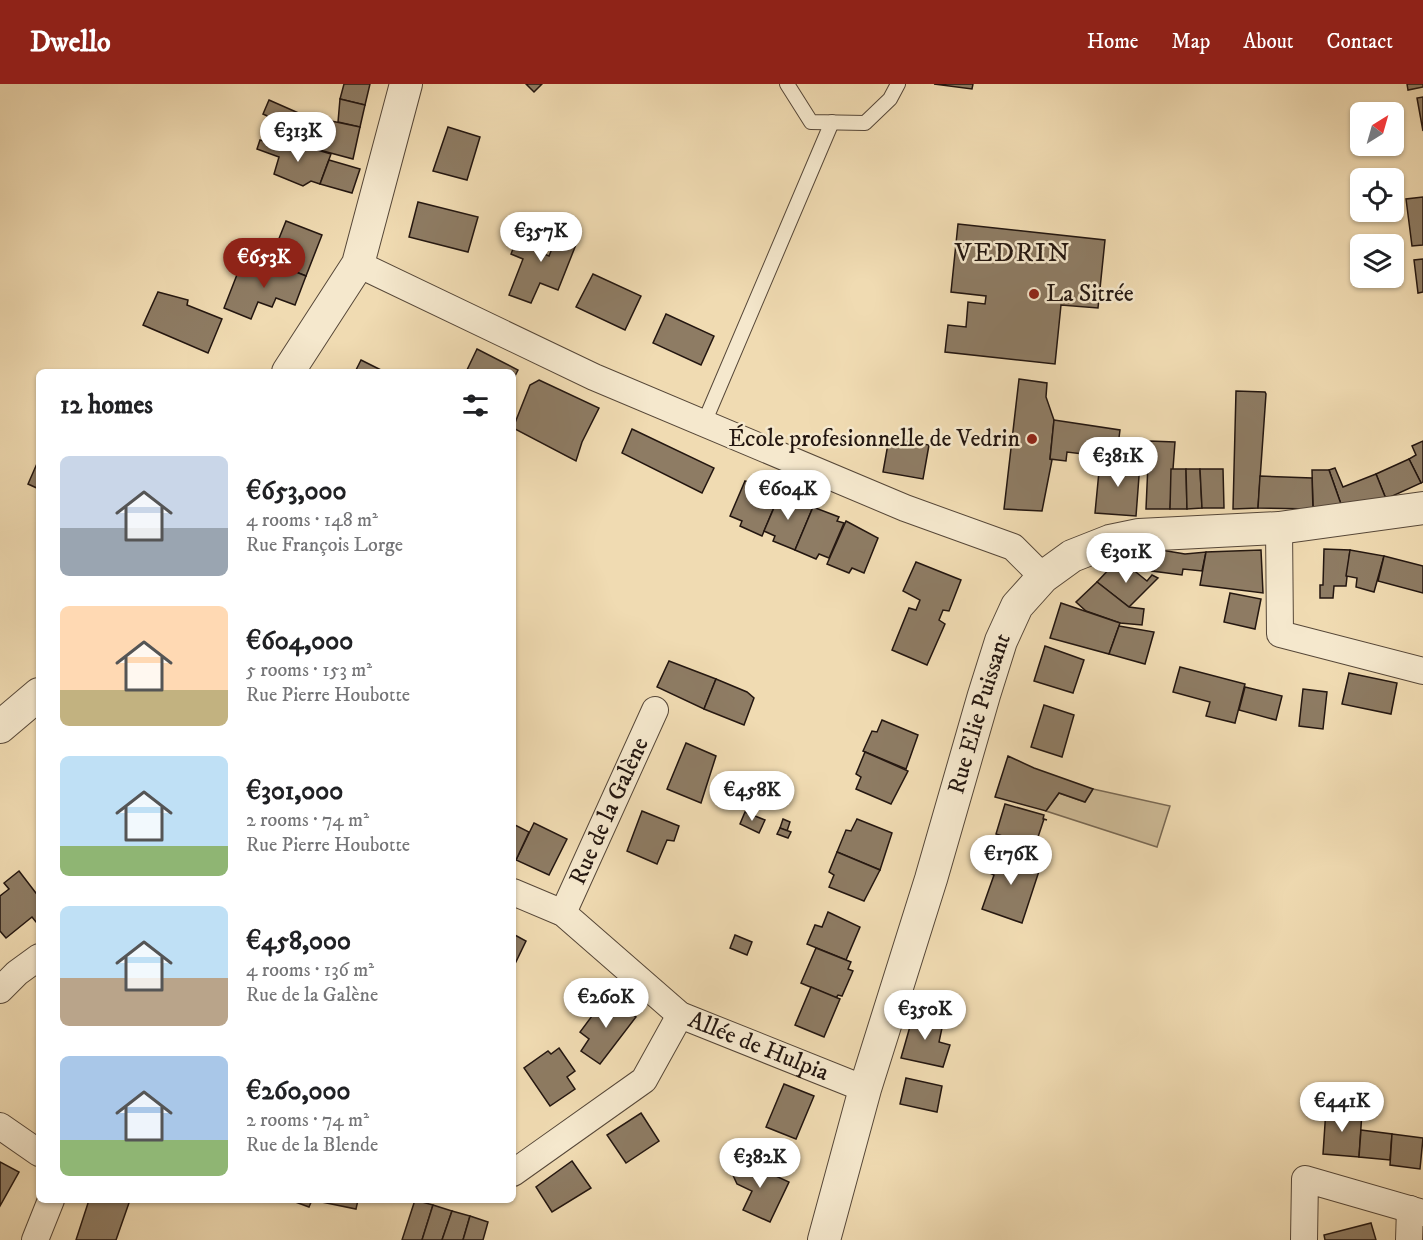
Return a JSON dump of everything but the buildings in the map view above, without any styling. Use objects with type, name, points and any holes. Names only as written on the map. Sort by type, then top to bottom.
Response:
[{"type":"street","points":[[290,369],[358,264],[406,84]]},
{"type":"street","points":[[358,264],[594,377],[906,508],[1013,547],[1043,577]]},
{"type":"street","name":"Rue Elie Puissant","points":[[824,1240],[865,1089],[1001,641],[1017,606],[1043,577],[1072,556],[1110,541],[1139,535],[1279,528],[1423,508]]},
{"type":"street","points":[[1279,528],[1280,634],[1423,671]]},
{"type":"street","points":[[0,728],[36,697]]},
{"type":"street","name":"Rue de la Galène","points":[[563,913],[655,710]]},
{"type":"street","name":"Allée de Hulpia","points":[[516,893],[563,913],[680,1015],[865,1089]]},
{"type":"street","points":[[0,990],[17,972],[36,959]]},
{"type":"street","points":[[516,1171],[644,1080],[680,1015]]},
{"type":"street","points":[[0,1126],[36,1151]]},
{"type":"street","points":[[1304,1240],[1305,1179],[1416,1211],[1409,1240]]},
{"type":"street","points":[[35,1240],[50,1203]]},
{"type":"lane","points":[[787,84],[811,122],[865,123],[890,99],[898,84]]},
{"type":"lane","points":[[704,423],[832,122]]},
{"type":"shaded area","points":[[1093,789],[1170,806],[1157,847],[1046,811],[1059,793],[1085,802]]},
{"type":"place","name":"La Sitrée","points":[[1034,294]]},
{"type":"place","name":"École profesionnelle de Vedrin","points":[[1032,439]]},
{"type":"district","name":"VEDRIN","points":[[1013,253]]}]
